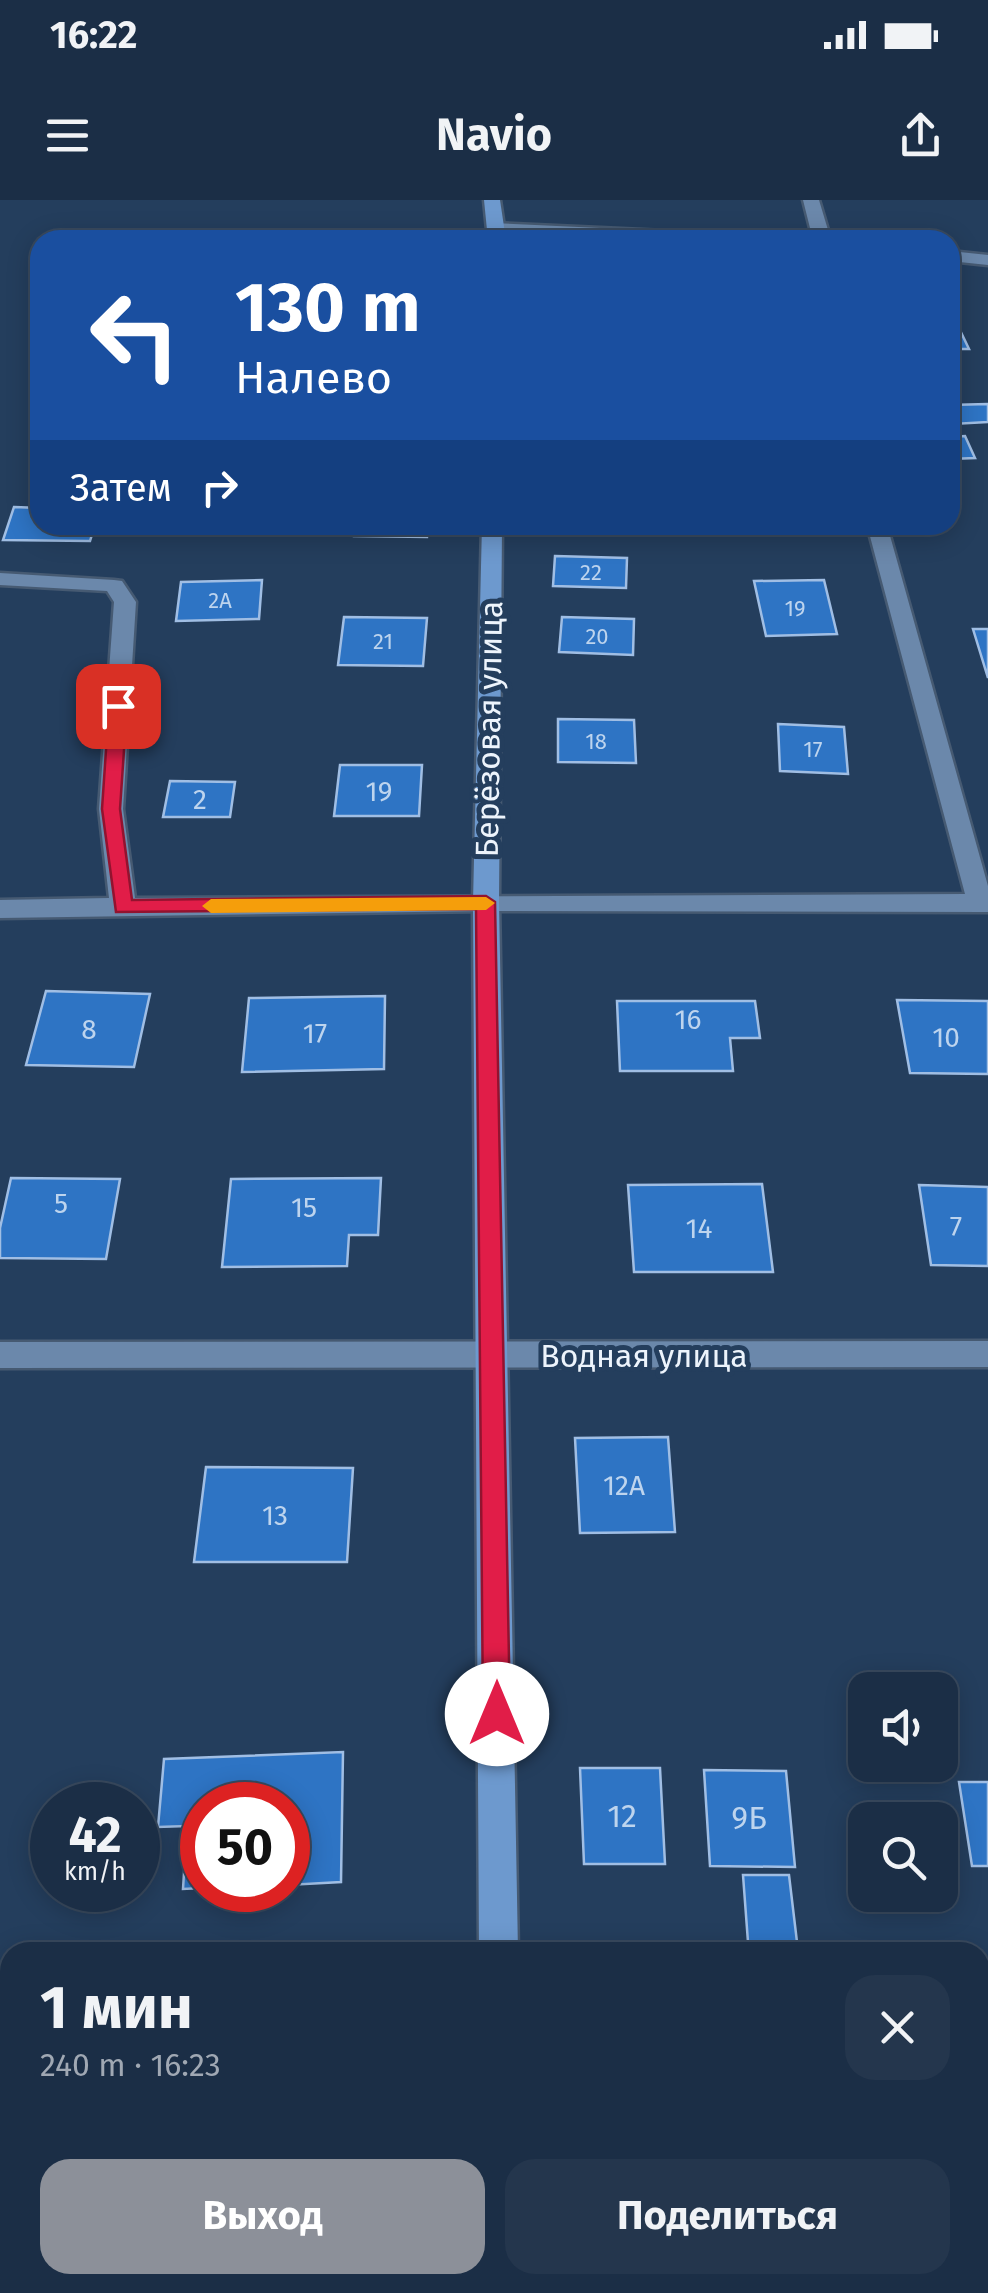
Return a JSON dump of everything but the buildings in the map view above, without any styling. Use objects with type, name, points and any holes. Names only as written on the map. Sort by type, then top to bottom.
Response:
[{"type":"main road","points":[[492,200],[496,230]]},
{"type":"main road","name":"Берёзовая улица","points":[[492,535],[486,902],[499,1942]]},
{"type":"street","points":[[811,200],[819,230]]},
{"type":"street","points":[[960,257],[988,260]]},
{"type":"street","points":[[0,909],[486,902],[984,903],[880,535]]},
{"type":"street","points":[[0,579],[89,581],[114,586],[125,602],[111,809],[123,907]]},
{"type":"street","name":"Водная улица","points":[[0,1354],[988,1354]]},
{"type":"slow traffic","points":[[211,906],[486,903]]},
{"type":"route","points":[[118,706],[111,809],[123,907],[486,902],[497,1714]]}]
